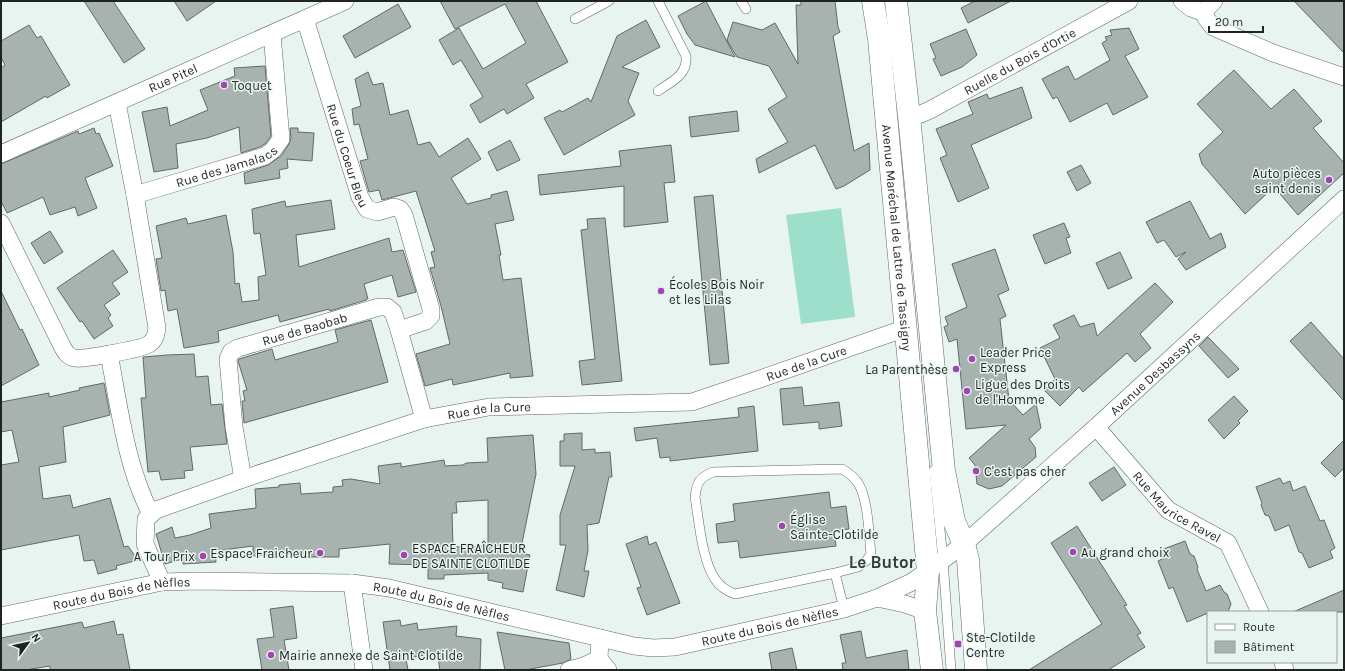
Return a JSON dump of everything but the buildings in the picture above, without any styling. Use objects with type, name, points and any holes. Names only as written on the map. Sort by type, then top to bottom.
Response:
[{"type":"main road","name":"Avenue Maréchal de Lattre de Tassigny","points":[[873,1],[879,39],[906,328],[935,565],[926,611],[932,670]]},
{"type":"main road","name":"Avenue Maréchal de Lattre de Tassigny","points":[[896,1],[909,116],[944,472],[954,521],[964,544],[968,560],[976,670]]},
{"type":"street","name":"Rue Pitel","points":[[1,154],[345,1]]},
{"type":"street","name":"Ruelle du Bois d'Ortie","points":[[909,116],[921,114],[930,110],[1128,1]]},
{"type":"street","points":[[1182,1],[1191,8],[1210,7],[1206,18],[1213,27],[1273,53],[1344,77]]},
{"type":"street","name":"Rue du Coeur Bleu","points":[[305,19],[360,197],[367,209],[377,212],[394,207],[400,209],[404,215],[431,309],[431,316],[426,321],[399,330]]},
{"type":"street","name":"Rue des Jamalacs","points":[[134,195],[265,156],[273,150],[280,139],[272,34]]},
{"type":"street","points":[[1,223],[68,356],[76,358],[109,354],[144,347],[150,344],[156,337],[157,328],[117,103]]},
{"type":"street","name":"Avenue Desbassyns","points":[[964,544],[1096,427],[1344,199]]},
{"type":"street","name":"Rue de Baobab","points":[[242,479],[233,419],[228,359],[231,352],[238,348],[378,307],[387,307],[393,312],[399,330],[424,419]]},
{"type":"street","name":"Rue de la Cure","points":[[151,514],[156,510],[242,479],[424,419],[488,407],[692,402],[906,328]]},
{"type":"street","points":[[109,354],[130,458],[145,502],[151,514],[146,519],[145,544],[162,582]]},
{"type":"street","name":"Rue Maurice Ravel","points":[[1096,427],[1168,510],[1228,543],[1260,611]]},
{"type":"street","name":"Route du Bois de Nèfles","points":[[1,616],[162,582],[352,583],[389,588],[634,646],[653,648],[675,647],[844,609],[877,598],[910,583],[964,544]]},
{"type":"street","points":[[352,583],[364,670]]},
{"type":"street","points":[[877,598],[905,604],[926,611]]},
{"type":"street","points":[[568,670],[584,666],[604,665],[600,638]]},
{"type":"lane","points":[[575,19],[609,1]]},
{"type":"lane","points":[[658,1],[686,56],[687,63],[683,72],[658,91]]},
{"type":"lane","points":[[932,457],[935,565],[951,670]]},
{"type":"lane","points":[[842,469],[853,476],[859,485],[864,499],[871,554],[867,560],[858,567],[835,574],[735,594],[727,591],[716,580],[707,561],[695,497],[699,481],[704,476],[713,472],[842,469]]},
{"type":"lane","points":[[835,574],[844,609]]},
{"type":"green space","points":[[841,208],[855,317],[801,324],[786,215]]},
{"type":"place","name":"Toquet","points":[[224,85]]},
{"type":"place","name":"Auto pièces saint denis","points":[[1329,180]]},
{"type":"place","name":"Écoles Bois Noir et les Lilas","points":[[661,291]]},
{"type":"place","name":"Leader Price Express","points":[[972,359]]},
{"type":"place","name":"La Parenthèse","points":[[956,369]]},
{"type":"place","name":"Ligue des Droits de l'Homme","points":[[967,391]]},
{"type":"place","name":"C'est pas cher","points":[[976,471]]},
{"type":"place","name":"Église Sainte-Clotilde","points":[[782,526]]},
{"type":"place","name":"Au grand choix","points":[[1073,552]]},
{"type":"place","name":"Espace Fraicheur","points":[[320,553]]},
{"type":"place","name":"ESPACE FRAÎCHEUR DE SAINTE CLOTILDE","points":[[404,555]]},
{"type":"place","name":"A Tour Prix","points":[[203,556]]},
{"type":"place","name":"Ste-Clotilde Centre","points":[[958,644]]},
{"type":"place","name":"Mairie annexe de Saint Clotilde","points":[[271,655]]},
{"type":"district","name":"Le Butor","points":[[882,562]]}]
